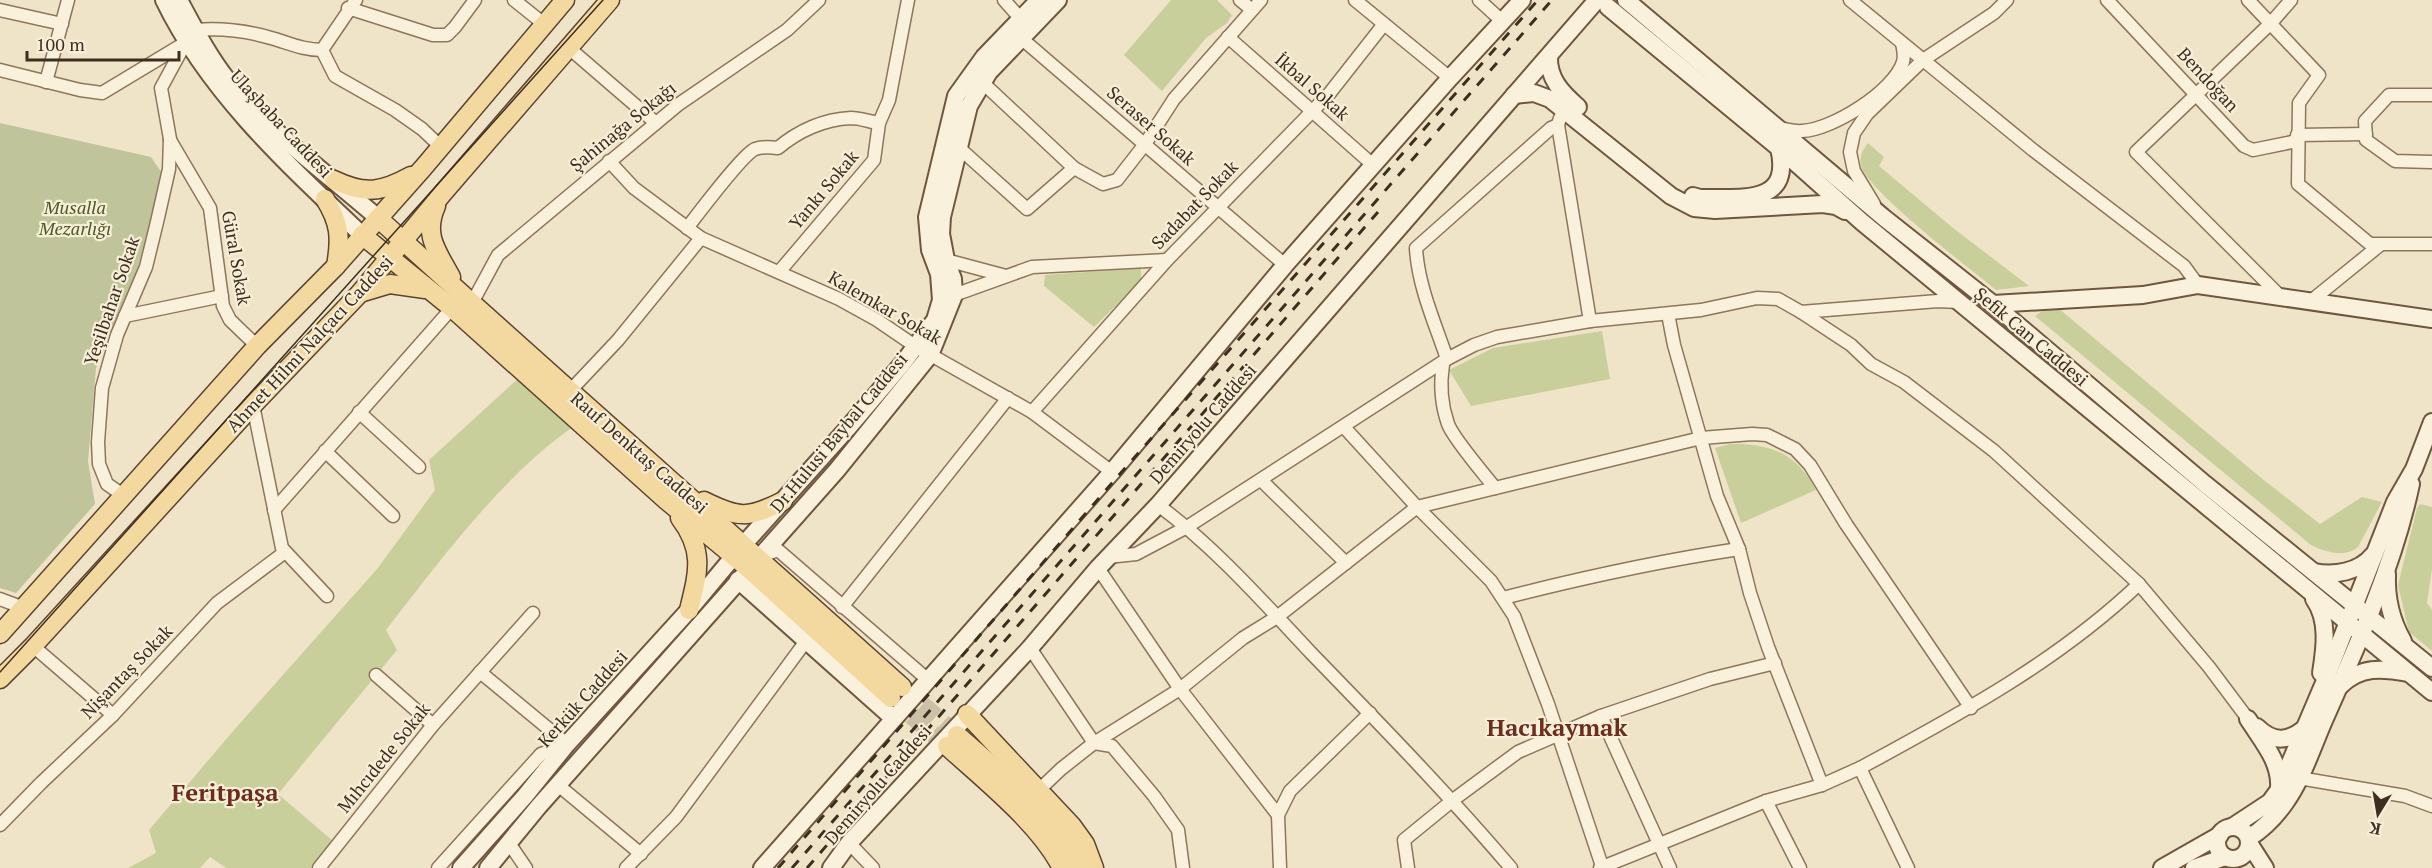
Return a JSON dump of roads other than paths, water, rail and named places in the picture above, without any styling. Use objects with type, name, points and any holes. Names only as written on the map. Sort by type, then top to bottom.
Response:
[{"type":"main road","name":"Ulaşbaba Caddesi","points":[[164,0],[241,96],[378,218]]},
{"type":"main road","name":"Ulaşbaba Caddesi","points":[[178,0],[191,36],[219,88],[325,200],[362,235]]},
{"type":"main road","name":"Ahmet Hilmi Nalçacı Caddesi","points":[[0,634],[258,346],[335,267],[423,168],[565,0]]},
{"type":"main road","name":"Ahmet Hilmi Nalçacı Caddesi","points":[[0,679],[33,646],[253,405],[360,293],[610,0]]},
{"type":"main road","points":[[1020,18],[1039,0]]},
{"type":"main road","points":[[954,295],[953,279],[946,260],[941,234],[942,217],[957,146],[969,106],[989,72],[1058,0]]},
{"type":"main road","name":"Demiryolu Caddesi","points":[[762,868],[1112,472],[1285,265],[1522,0]]},
{"type":"main road","name":"Şefik Can Caddesi","points":[[1626,0],[1883,217],[1993,304],[2205,484],[2432,668]]},
{"type":"main road","name":"Demiryolu Caddesi","points":[[831,868],[849,843],[1030,648],[1103,562],[1158,505],[1514,95],[1549,56],[1603,4]]},
{"type":"main road","name":"Şefik Can Caddesi","points":[[1603,4],[1779,148],[1855,216],[1958,302],[2432,692]]},
{"type":"main road","name":"Dr.Hulusi Baybal Caddesi","points":[[738,550],[847,429],[935,320],[941,300],[939,274],[930,250],[927,217],[956,96],[984,57],[1020,18]]},
{"type":"main road","points":[[1549,56],[1553,79],[1564,95],[1682,191],[1700,198],[1753,197],[1766,194],[1778,182],[1782,163],[1779,148]]},
{"type":"main road","points":[[1514,95],[1534,93],[1550,99],[1671,196],[1694,208],[1715,210],[1823,204],[1836,206],[1855,216]]},
{"type":"main road","points":[[334,180],[356,189],[377,190],[399,182],[423,168]]},
{"type":"main road","points":[[443,194],[433,213],[430,237],[458,289]]},
{"type":"main road","points":[[325,200],[333,212],[339,232],[335,267]]},
{"type":"main road","name":"Rauf Denktaş Caddesi","points":[[378,218],[569,392],[671,481],[738,550],[748,569],[897,693]]},
{"type":"main road","name":"Rauf Denktaş Caddesi","points":[[362,235],[452,308],[666,500],[738,550]]},
{"type":"main road","points":[[360,293],[390,284],[429,290]]},
{"type":"main road","points":[[1993,304],[2143,295],[2198,285],[2432,319]]},
{"type":"main road","name":"Dr.Hulusi Baybal Caddesi","points":[[748,569],[837,470],[930,355],[954,295]]},
{"type":"main road","points":[[2194,868],[2231,861],[2246,854],[2249,840],[2276,815],[2299,778],[2368,617],[2395,502],[2414,469],[2432,422]]},
{"type":"main road","points":[[671,481],[722,510],[738,515],[759,513],[783,501]]},
{"type":"main road","points":[[666,500],[685,524],[698,552],[697,573],[689,610]]},
{"type":"main road","name":"Kerkük Caddesi","points":[[461,868],[525,796],[567,744],[689,610],[738,550]]},
{"type":"main road","points":[[2314,572],[2326,574],[2343,572],[2382,556]]},
{"type":"main road","points":[[2162,868],[2226,831],[2270,802],[2278,790],[2306,727],[2355,606],[2382,556]]},
{"type":"main road","points":[[2382,556],[2391,616],[2406,648]]},
{"type":"main road","points":[[748,569],[806,641],[893,718]]},
{"type":"main road","name":"Kerkük Caddesi","points":[[488,868],[748,569]]},
{"type":"main road","points":[[2308,591],[2320,608],[2324,623],[2325,647],[2315,705]]},
{"type":"main road","points":[[2339,686],[2358,674],[2377,668],[2409,673]]},
{"type":"main road","points":[[967,714],[1079,835],[1094,868]]},
{"type":"main road","points":[[2248,719],[2265,735],[2275,739],[2296,736],[2306,727]]},
{"type":"main road","points":[[2248,719],[2279,771],[2278,790]]},
{"type":"main road","points":[[1062,868],[1050,850],[1013,807],[952,741],[1032,805],[1057,835],[1079,868]]},
{"type":"main road","points":[[2226,831],[2242,830],[2265,868]]},
{"type":"main road","points":[[2226,831],[2218,849],[2231,861]]},
{"type":"street","points":[[46,82],[68,0]]},
{"type":"street","points":[[322,50],[352,4],[433,35],[447,34],[475,0]]},
{"type":"street","points":[[514,0],[544,24]]},
{"type":"street","name":"Şahinağa Sokağı","points":[[472,303],[498,255],[679,104],[787,30],[819,0]]},
{"type":"street","points":[[1004,0],[1020,18]]},
{"type":"street","points":[[1240,0],[1252,10]]},
{"type":"street","points":[[983,83],[1074,168],[1103,184],[1117,180],[1145,144],[1174,99],[1261,0]]},
{"type":"street","points":[[1355,0],[1450,78]]},
{"type":"street","points":[[1479,0],[1502,21]]},
{"type":"street","points":[[1850,0],[2033,150],[2184,266],[2198,285]]},
{"type":"street","points":[[1883,217],[1854,171],[1850,152],[1854,133],[1867,114],[1923,60],[1994,13],[2007,0]]},
{"type":"street","name":"Bendoğan","points":[[2107,0],[2198,94],[2244,146],[2253,150],[2297,138],[2366,134]]},
{"type":"street","points":[[2248,0],[2319,75],[2299,103],[2298,184],[2370,244],[2432,244]]},
{"type":"street","points":[[2281,297],[2136,152],[2271,23],[2291,0]]},
{"type":"street","name":"Yankı Sokak","points":[[779,272],[874,160],[879,123],[889,100],[906,2]]},
{"type":"street","points":[[0,10],[62,24]]},
{"type":"street","name":"Sadabat Sokak","points":[[1032,412],[1167,260],[1329,94],[1384,24]]},
{"type":"street","points":[[0,70],[80,90],[102,93],[191,36],[220,28],[270,38],[304,50],[322,50]]},
{"type":"street","name":"Yeşilbahar Sokak","points":[[119,499],[120,493],[107,484],[99,464],[98,442],[102,388],[110,356],[146,267],[169,169],[170,139],[161,88],[191,36]]},
{"type":"street","name":"İkbal Sokak","points":[[1228,37],[1373,165]]},
{"type":"street","name":"Seraser Sokak","points":[[1021,38],[1285,265]]},
{"type":"street","points":[[1778,128],[1801,131],[1829,125],[1850,115],[1869,101],[1896,75],[1904,60],[1902,43]]},
{"type":"street","points":[[1902,43],[1913,61],[1909,74]]},
{"type":"street","points":[[568,48],[656,123]]},
{"type":"street","points":[[322,50],[335,76],[395,110],[422,129],[441,147]]},
{"type":"street","points":[[2432,95],[2389,95],[2366,121],[2366,140],[2395,161],[2432,162]]},
{"type":"street","points":[[1563,108],[1558,124],[1590,321]]},
{"type":"street","points":[[687,228],[707,201],[753,150],[766,147],[778,148],[791,137],[815,125],[852,118],[879,123]]},
{"type":"street","points":[[1495,488],[1448,426],[1441,380],[1445,361],[1425,294],[1416,248],[1558,124]]},
{"type":"street","name":"Güral Sokak","points":[[170,139],[210,208],[223,306],[230,320],[258,346]]},
{"type":"street","points":[[957,146],[1028,209],[1074,168]]},
{"type":"street","name":"Kalemkar Sokak","points":[[609,161],[634,188],[701,238],[838,299],[877,320],[930,355],[1032,412],[1112,472]]},
{"type":"street","points":[[569,392],[618,340],[701,238]]},
{"type":"street","points":[[2311,301],[2380,245]]},
{"type":"street","points":[[946,260],[1006,276]]},
{"type":"street","points":[[954,295],[1032,267],[1167,260]]},
{"type":"street","points":[[125,316],[222,296]]},
{"type":"street","points":[[1278,815],[1180,689],[1103,562],[1136,554],[1187,527],[1473,345],[1497,337],[1590,321],[1668,314],[1757,298],[1778,299],[1801,312],[1851,345],[1871,364],[1904,382],[1994,451],[2139,584],[2209,667],[2248,719]]},
{"type":"street","points":[[1801,312],[1938,301],[1958,302]]},
{"type":"street","points":[[274,510],[452,308]]},
{"type":"street","points":[[1668,314],[1674,345],[1717,496],[1739,549],[1750,593],[1822,785]]},
{"type":"street","points":[[842,607],[1008,398]]},
{"type":"street","points":[[253,405],[282,548],[327,596]]},
{"type":"street","points":[[359,412],[419,467]]},
{"type":"street","points":[[1344,427],[1417,507],[1491,581],[1514,616],[1537,673],[1601,867],[1766,801],[1822,785],[1860,768],[1971,708],[2104,616],[2139,584]]},
{"type":"street","points":[[1039,790],[1091,738],[1180,689],[1243,638],[1277,617],[1417,507],[1701,438],[1767,435],[1795,449],[1810,465],[1846,524],[1971,708]]},
{"type":"street","points":[[325,451],[393,516]]},
{"type":"street","points":[[1261,480],[1346,563]]},
{"type":"street","points":[[1158,505],[1187,527],[1277,617],[1453,800],[1511,868]]},
{"type":"street","points":[[1503,598],[1619,570],[1739,549]]},
{"type":"street","points":[[748,569],[778,550],[927,679]]},
{"type":"street","name":"Nişantaş Sokak","points":[[0,825],[113,715],[217,603],[285,552]]},
{"type":"street","points":[[0,599],[24,608]]},
{"type":"street","name":"Mıhcıdede Sokak","points":[[319,868],[433,725],[533,613]]},
{"type":"street","points":[[626,868],[676,817],[762,704],[806,641]]},
{"type":"street","points":[[33,646],[113,715]]},
{"type":"street","points":[[1030,648],[1091,738],[1112,746],[1154,796],[1178,830],[1183,868]]},
{"type":"street","points":[[1408,868],[1404,840],[1518,752],[1601,716],[1710,680],[1775,663]]},
{"type":"street","points":[[438,868],[541,754],[567,744],[480,672]]},
{"type":"street","points":[[376,675],[433,725]]},
{"type":"street","points":[[1280,868],[1278,815],[1290,791],[1370,713]]},
{"type":"street","points":[[1601,716],[1670,868]]},
{"type":"street","points":[[1860,768],[1908,868]]},
{"type":"street","points":[[2299,778],[2405,796],[2432,806]]},
{"type":"street","points":[[558,785],[641,854]]},
{"type":"street","points":[[1766,801],[1800,868]]},
{"type":"street","points":[[509,843],[526,868]]},
{"type":"street","points":[[849,843],[873,868]]},
{"type":"tunnel","points":[[902,687],[957,735]]},
{"type":"tunnel","points":[[891,698],[947,746]]},
{"type":"tram line","points":[[0,672],[603,0]]},
{"type":"railway","points":[[778,868],[1119,475],[1538,0]]},
{"type":"railway","points":[[792,868],[1552,0]]},
{"type":"railway","points":[[807,868],[1378,212]]},
{"type":"district","name":"Hacıkaymak","points":[[1557,728]]},
{"type":"district","name":"Feritpaşa","points":[[225,793]]},
{"type":"park label","name":"Musalla Mezarlığı","points":[[75,218]]}]
